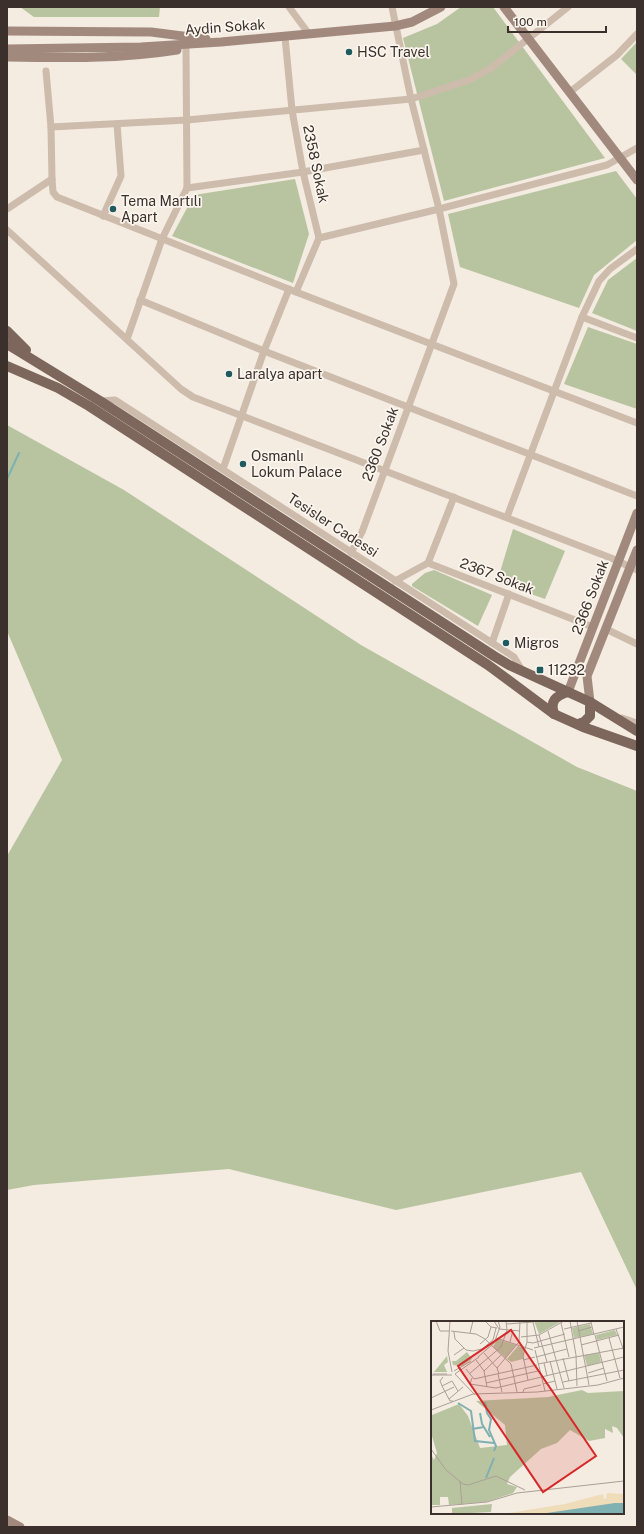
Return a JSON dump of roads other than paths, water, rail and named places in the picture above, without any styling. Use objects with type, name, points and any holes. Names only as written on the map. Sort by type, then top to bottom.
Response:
[{"type":"main road","points":[[7,332],[18,343],[61,377]]},
{"type":"main road","points":[[7,344],[100,401],[494,656],[523,672],[590,702],[637,731]]},
{"type":"main road","points":[[7,366],[58,388],[89,406],[488,665],[554,714],[637,746]]},
{"type":"main road","points":[[554,714],[552,706],[553,701],[556,697],[568,692]]},
{"type":"main road","points":[[578,724],[584,722],[590,716],[590,702]]},
{"type":"street","points":[[289,7],[309,34]]},
{"type":"street","name":"2360 Sokak","points":[[351,552],[362,532],[454,284],[439,209],[411,99],[392,7]]},
{"type":"street","name":"Aydin Sokak","points":[[7,49],[141,47],[286,37],[395,26],[412,22],[441,7]]},
{"type":"street","points":[[504,7],[637,180]]},
{"type":"street","points":[[51,126],[188,120],[411,99],[469,80],[490,69],[528,37],[568,7]]},
{"type":"street","points":[[7,31],[151,32],[222,42]]},
{"type":"street","points":[[570,92],[617,55],[637,34]]},
{"type":"street","name":"2358 Sokak","points":[[286,37],[292,110],[303,172],[319,238]]},
{"type":"street","points":[[7,43],[222,42]]},
{"type":"street","points":[[7,57],[45,58],[152,54],[222,42]]},
{"type":"street","points":[[126,339],[162,239],[187,188],[188,120],[186,48]]},
{"type":"street","points":[[46,71],[51,126],[53,192],[57,197],[296,292],[637,423]]},
{"type":"street","points":[[103,216],[121,176],[117,124]]},
{"type":"street","points":[[296,292],[319,238],[439,209],[607,165],[637,148]]},
{"type":"street","points":[[187,188],[303,172],[424,150]]},
{"type":"street","points":[[7,209],[52,179]]},
{"type":"street","points":[[7,230],[181,389],[193,397],[634,568]]},
{"type":"street","points":[[507,518],[582,317],[599,281],[610,269],[637,249]]},
{"type":"street","points":[[223,469],[264,351],[289,289]]},
{"type":"street","points":[[140,300],[264,351],[637,496]]},
{"type":"street","points":[[582,317],[637,338]]},
{"type":"street","name":"Tesisler Cadessi","points":[[100,401],[115,400],[223,469],[514,657],[523,672]]},
{"type":"street","points":[[395,581],[428,563],[454,497]]},
{"type":"street","name":"2366 Sokak","points":[[568,692],[637,513]]},
{"type":"street","name":"2366 Sokak","points":[[590,702],[587,676],[606,629],[634,568],[637,550]]},
{"type":"street","name":"2367 Sokak","points":[[428,563],[593,627]]},
{"type":"street","points":[[492,643],[509,594]]},
{"type":"street","points":[[606,629],[637,644]]},
{"type":"street","points":[[609,714],[637,723]]},
{"type":"street","points":[[7,1520],[20,1527]]},
{"type":"waterway","points":[[7,479],[19,453]]},
{"type":"place","name":"HSC Travel","points":[[349,52]]},
{"type":"place","name":"Tema Martılı Apart","points":[[113,209]]},
{"type":"place","name":"Laralya apart","points":[[229,374]]},
{"type":"place","name":"Osmanlı Lokum Palace","points":[[243,464]]},
{"type":"place","name":"Migros","points":[[506,643]]},
{"type":"place","name":"11232","points":[[540,670]]}]
